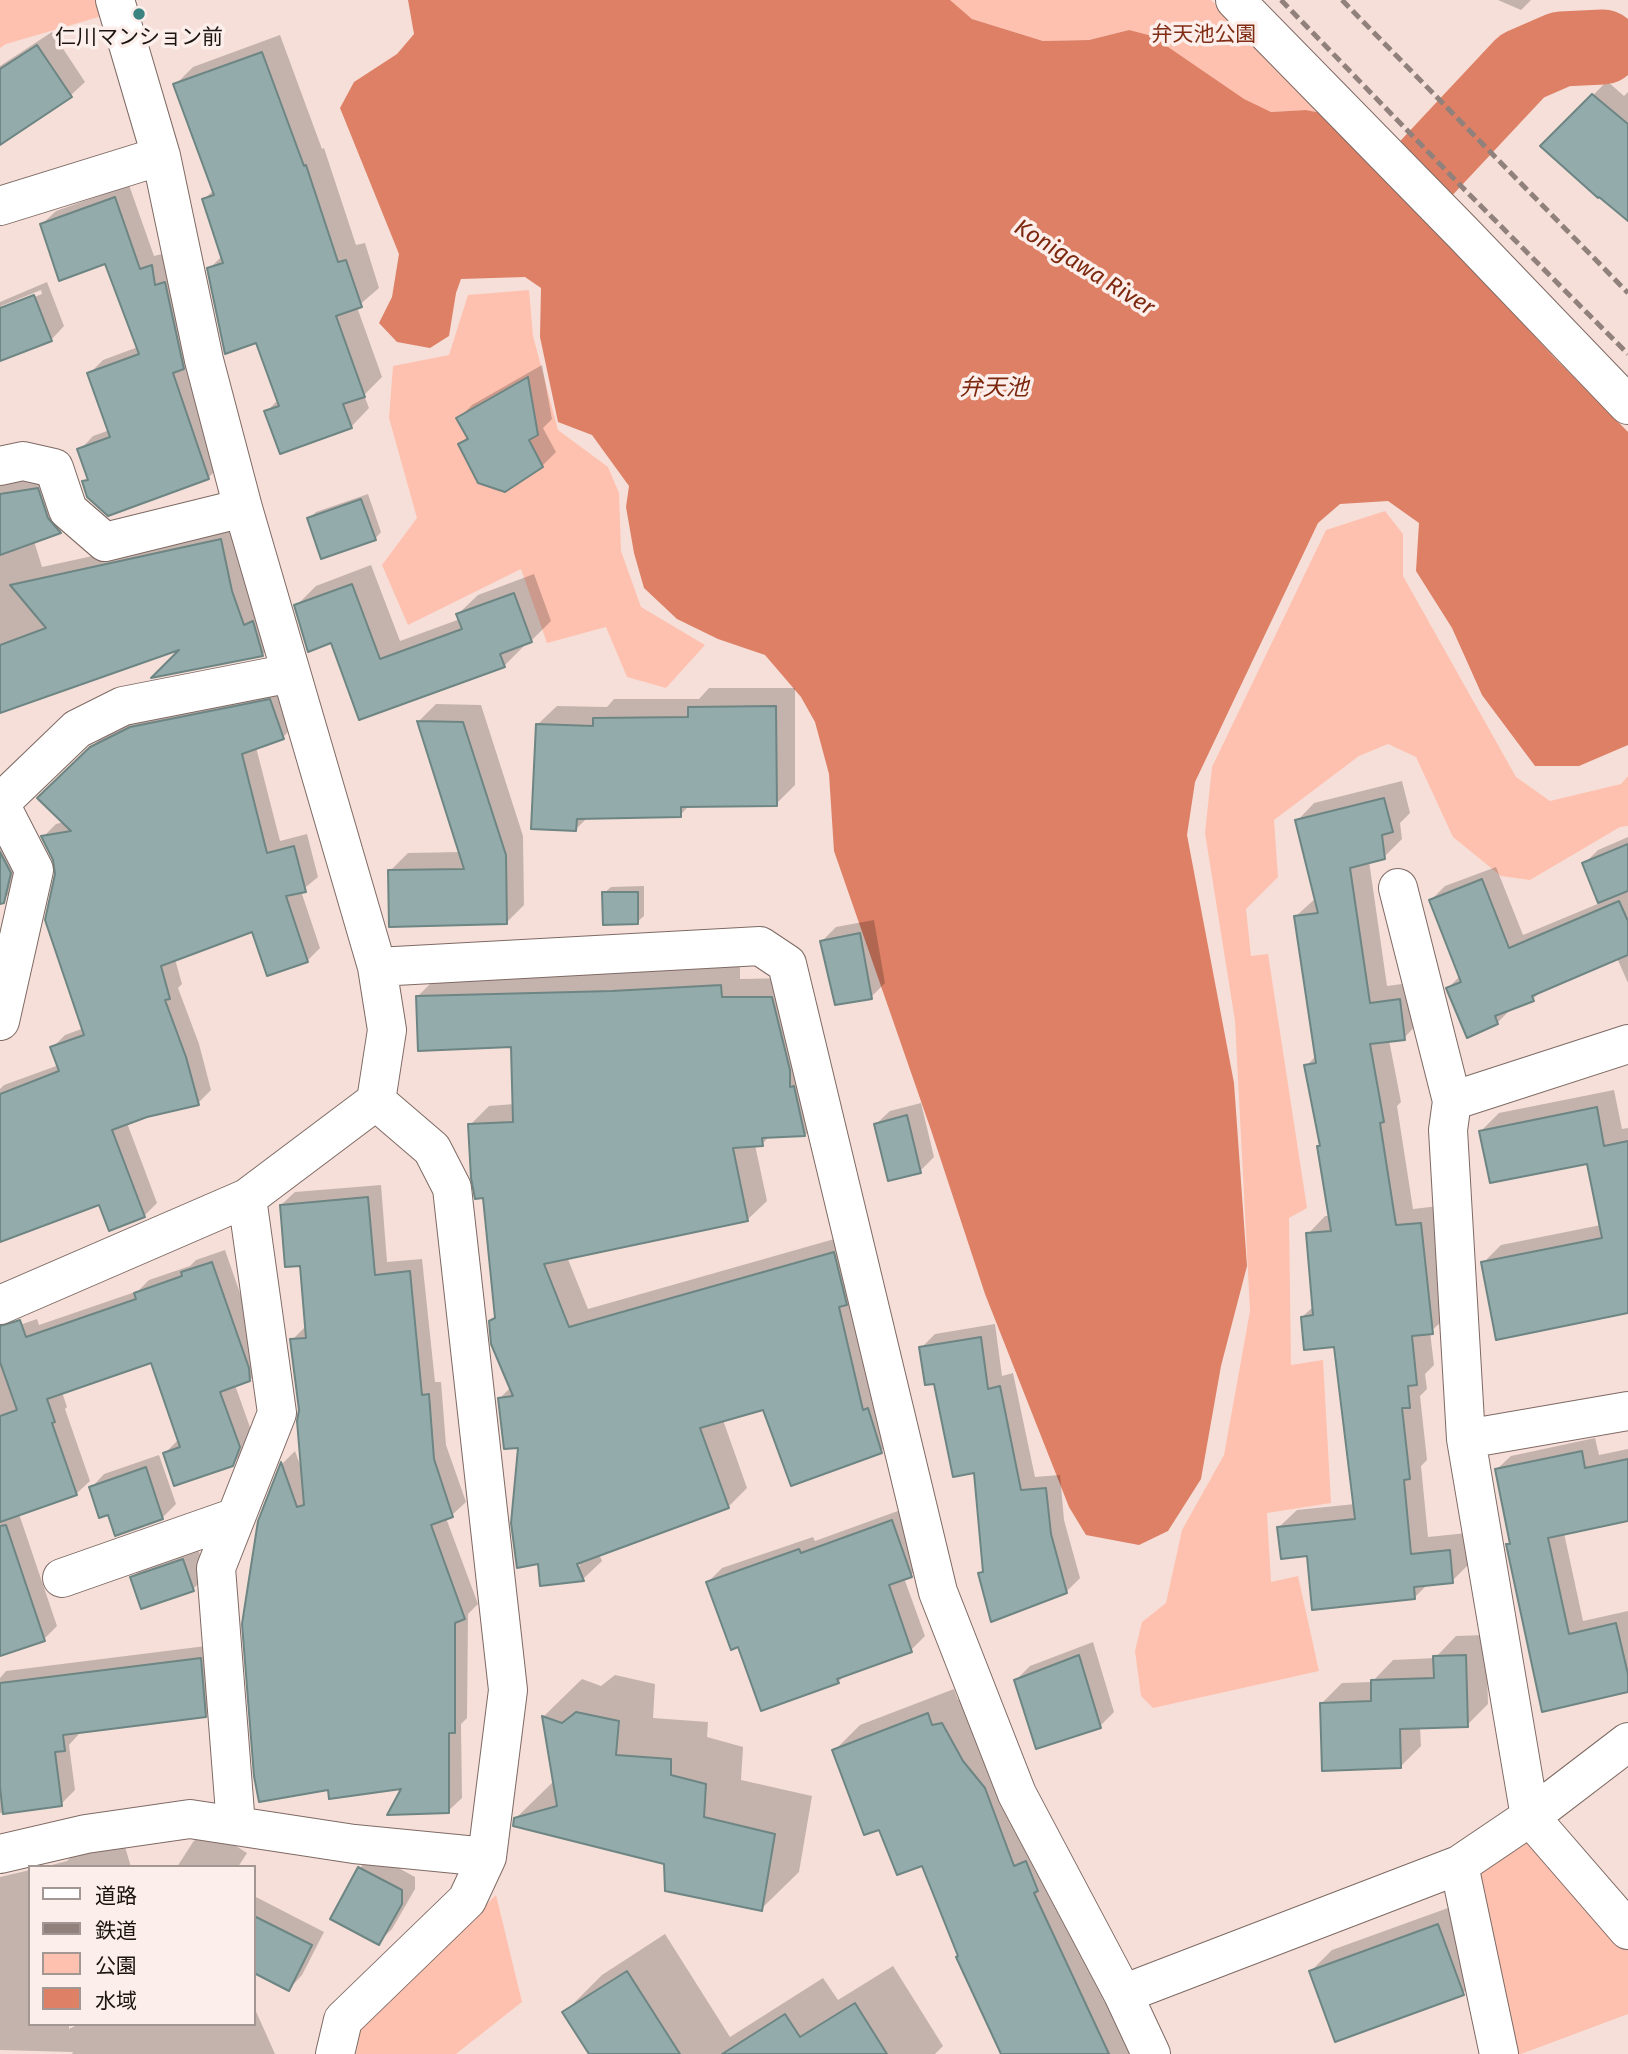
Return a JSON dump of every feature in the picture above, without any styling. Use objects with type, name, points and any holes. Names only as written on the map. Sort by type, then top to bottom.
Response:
[{"type":"street","points":[[0,1305],[247,1198],[376,1101],[387,1030],[377,967],[243,508],[204,360],[161,156],[116,0]]},
{"type":"street","points":[[1235,0],[1628,405]]},
{"type":"street","points":[[0,206],[161,156]]},
{"type":"street","points":[[0,466],[23,461],[54,468],[68,510],[105,542],[243,508]]},
{"type":"street","points":[[0,1021],[34,870],[0,803],[77,729],[123,706],[291,673]]},
{"type":"street","points":[[1398,888],[1452,1101],[1448,1130],[1466,1440],[1530,1817],[1628,1930]]},
{"type":"street","points":[[377,967],[760,946],[787,964],[938,1592],[1017,1794],[1123,1994],[1151,2054]]},
{"type":"street","points":[[1452,1101],[1628,1044]]},
{"type":"street","points":[[335,2054],[344,2020],[467,1900],[487,1857],[508,1690],[452,1188],[432,1149],[376,1101]]},
{"type":"street","points":[[236,1826],[216,1568],[277,1413],[247,1198]]},
{"type":"street","points":[[1466,1440],[1628,1411]]},
{"type":"street","points":[[62,1578],[236,1517]]},
{"type":"street","points":[[1123,1994],[1460,1866],[1530,1817],[1628,1742]]},
{"type":"street","points":[[0,1854],[86,1834],[190,1819],[354,1844],[487,1857]]},
{"type":"street","points":[[1460,1866],[1499,2054]]},
{"type":"green space","points":[[0,0],[98,0],[102,16],[0,48]]},
{"type":"green space","name":"弁天池公園","points":[[950,0],[1211,0],[1331,115],[1306,110],[1271,112],[1244,100],[1129,30],[1089,40],[1043,41],[972,19]]},
{"type":"green space","points":[[529,290],[533,336],[558,430],[608,467],[619,493],[621,551],[641,607],[705,645],[666,688],[627,677],[606,627],[547,643],[521,569],[408,625],[382,565],[417,518],[389,418],[393,366],[449,355],[468,295]]},
{"type":"green space","points":[[1385,511],[1403,534],[1403,576],[1516,777],[1550,801],[1621,784],[1628,776],[1628,826],[1620,827],[1530,880],[1501,876],[1453,837],[1416,757],[1388,744],[1359,756],[1274,820],[1278,877],[1246,909],[1251,956],[1268,954],[1307,1208],[1289,1218],[1291,1365],[1323,1360],[1331,1503],[1267,1513],[1271,1582],[1298,1576],[1319,1671],[1153,1708],[1141,1696],[1135,1651],[1142,1622],[1166,1603],[1182,1530],[1224,1455],[1250,1311],[1235,1021],[1205,833],[1212,767],[1326,530]]},
{"type":"green space","points":[[1536,1838],[1628,1948],[1628,2014],[1521,2054],[1510,2054],[1474,1868]]},
{"type":"green space","points":[[496,1895],[522,2002],[456,2054],[356,2054],[361,2028]]},
{"type":"water","name":"弁天池","points":[[408,0],[950,0],[972,19],[1043,41],[1089,40],[1129,30],[1152,36],[1244,99],[1271,112],[1306,110],[1331,115],[1553,356],[1628,432],[1628,745],[1579,766],[1535,766],[1482,695],[1452,628],[1416,571],[1419,523],[1388,501],[1340,504],[1318,523],[1195,782],[1187,835],[1234,1083],[1247,1266],[1221,1366],[1201,1479],[1168,1531],[1139,1545],[1086,1535],[1069,1507],[985,1294],[834,851],[829,774],[815,722],[801,697],[765,655],[718,639],[677,619],[644,588],[634,553],[626,507],[629,486],[592,435],[558,422],[540,337],[541,288],[525,277],[461,279],[449,336],[430,348],[397,342],[379,323],[392,297],[399,254],[340,108],[354,82],[397,54],[414,34]]},
{"type":"building","points":[[37,45],[72,97],[0,145],[0,69]]},
{"type":"building","points":[[262,52],[304,166],[306,165],[338,262],[346,260],[362,307],[336,316],[365,397],[343,404],[352,428],[280,454],[264,411],[279,406],[256,343],[225,354],[207,268],[223,263],[202,199],[214,195],[173,84]]},
{"type":"building","points":[[1592,94],[1628,124],[1628,221],[1540,146]]},
{"type":"building","points":[[115,197],[140,269],[152,265],[155,285],[165,282],[184,369],[173,373],[209,479],[108,516],[87,497],[82,481],[88,480],[77,449],[110,437],[87,373],[139,354],[105,264],[59,281],[40,224]]},
{"type":"building","points":[[34,295],[52,341],[0,361],[0,308]]},
{"type":"building","points":[[528,377],[538,435],[529,440],[543,467],[505,492],[478,483],[458,444],[468,439],[456,418]]},
{"type":"building","points":[[38,488],[48,518],[61,533],[0,555],[0,494]]},
{"type":"building","points":[[361,499],[376,540],[321,559],[307,518]]},
{"type":"building","points":[[221,539],[232,591],[244,625],[253,621],[263,656],[151,678],[179,650],[0,713],[0,645],[46,628],[10,585]]},
{"type":"building","points":[[352,584],[380,659],[462,629],[456,614],[514,593],[532,642],[500,654],[505,667],[359,720],[331,643],[308,652],[294,605]]},
{"type":"building","points":[[270,699],[284,739],[242,754],[267,853],[294,846],[306,892],[286,896],[308,962],[267,976],[252,932],[161,966],[170,999],[165,1000],[186,1057],[199,1105],[147,1117],[112,1130],[145,1217],[109,1231],[99,1205],[0,1242],[0,1094],[59,1071],[50,1047],[84,1035],[45,920],[55,874],[53,860],[41,836],[71,831],[37,798],[90,747],[130,727]]},
{"type":"building","points":[[776,706],[777,806],[681,807],[681,817],[577,819],[576,831],[531,829],[536,724],[593,726],[593,718],[688,717],[688,707]]},
{"type":"building","points":[[417,721],[463,722],[506,855],[507,924],[389,927],[388,870],[464,869]]},
{"type":"building","points":[[1384,798],[1393,832],[1382,835],[1385,859],[1350,868],[1370,1003],[1400,999],[1405,1040],[1370,1044],[1384,1122],[1380,1123],[1396,1225],[1421,1223],[1433,1334],[1412,1336],[1417,1385],[1408,1386],[1410,1408],[1402,1408],[1410,1479],[1404,1480],[1411,1554],[1450,1550],[1453,1583],[1414,1587],[1415,1599],[1312,1610],[1307,1556],[1281,1559],[1277,1527],[1355,1519],[1334,1347],[1304,1350],[1301,1317],[1313,1315],[1306,1233],[1331,1231],[1317,1146],[1320,1146],[1304,1065],[1316,1063],[1294,916],[1318,913],[1295,820]]},
{"type":"building","points":[[1628,844],[1628,891],[1598,903],[1582,863]]},
{"type":"building","points":[[0,852],[11,873],[4,903],[0,904]]},
{"type":"building","points":[[1482,879],[1509,948],[1619,901],[1628,921],[1628,955],[1532,996],[1534,1001],[1495,1016],[1498,1024],[1467,1038],[1446,988],[1461,982],[1429,900]]},
{"type":"building","points":[[602,892],[638,892],[638,924],[603,925]]},
{"type":"building","points":[[860,933],[872,999],[835,1005],[820,941]]},
{"type":"building","points":[[721,985],[722,997],[772,997],[790,1070],[790,1087],[794,1086],[805,1136],[762,1138],[763,1146],[733,1148],[748,1221],[544,1264],[569,1327],[834,1252],[847,1305],[839,1307],[863,1410],[868,1408],[882,1453],[791,1486],[763,1410],[700,1428],[729,1508],[577,1564],[584,1581],[540,1586],[538,1564],[517,1568],[511,1523],[518,1448],[504,1449],[498,1398],[513,1396],[491,1344],[489,1321],[495,1318],[483,1198],[475,1199],[468,1124],[513,1122],[511,1047],[418,1051],[416,996]]},
{"type":"building","points":[[1597,1107],[1604,1146],[1628,1141],[1628,1313],[1496,1340],[1481,1262],[1602,1238],[1587,1164],[1490,1183],[1479,1131]]},
{"type":"building","points":[[907,1115],[921,1173],[888,1181],[874,1124]]},
{"type":"building","points":[[368,1197],[375,1275],[410,1271],[422,1395],[429,1394],[434,1459],[453,1517],[431,1525],[465,1619],[455,1623],[455,1733],[449,1733],[449,1813],[387,1815],[401,1789],[329,1799],[328,1790],[259,1802],[254,1776],[242,1624],[258,1521],[281,1462],[297,1507],[304,1505],[297,1421],[299,1410],[290,1339],[306,1338],[300,1266],[285,1267],[280,1205]]},
{"type":"building","points":[[212,1262],[249,1368],[250,1381],[220,1392],[240,1447],[233,1466],[174,1486],[163,1453],[180,1447],[151,1363],[47,1399],[55,1422],[52,1423],[77,1495],[0,1522],[0,1416],[17,1410],[0,1362],[0,1326],[20,1320],[26,1337],[136,1299],[134,1293],[182,1276],[181,1272]]},
{"type":"building","points":[[981,1337],[988,1389],[1000,1386],[1021,1490],[1046,1488],[1051,1534],[1067,1593],[991,1622],[978,1573],[983,1572],[974,1473],[953,1477],[934,1384],[925,1385],[919,1347]]},
{"type":"building","points":[[1582,1451],[1585,1468],[1628,1459],[1628,1521],[1548,1538],[1569,1634],[1616,1623],[1628,1674],[1628,1692],[1542,1712],[1506,1544],[1510,1544],[1495,1469]]},
{"type":"building","points":[[146,1467],[163,1519],[115,1536],[108,1515],[99,1518],[89,1487]]},
{"type":"building","points":[[892,1520],[912,1577],[889,1585],[912,1652],[837,1679],[839,1683],[761,1711],[738,1647],[731,1650],[706,1582],[799,1549],[801,1553]]},
{"type":"building","points":[[6,1525],[45,1641],[0,1656],[0,1526]]},
{"type":"building","points":[[183,1559],[194,1591],[141,1609],[130,1577]]},
{"type":"building","points":[[1079,1655],[1101,1728],[1036,1749],[1014,1680]]},
{"type":"building","points":[[1466,1655],[1468,1727],[1400,1729],[1401,1768],[1322,1771],[1320,1703],[1371,1701],[1371,1680],[1434,1678],[1433,1656]]},
{"type":"building","points":[[201,1658],[206,1717],[63,1735],[65,1751],[55,1752],[62,1806],[3,1814],[0,1787],[0,1683]]},
{"type":"building","points":[[576,1712],[619,1721],[616,1755],[671,1759],[671,1775],[706,1784],[704,1817],[775,1834],[762,1911],[665,1891],[664,1864],[513,1826],[514,1818],[557,1806],[542,1716],[562,1723]]},
{"type":"building","points":[[928,1713],[932,1725],[942,1723],[963,1761],[985,1788],[1014,1866],[1026,1861],[1038,1891],[1034,1893],[1109,2054],[1001,2054],[956,1957],[958,1956],[922,1866],[897,1875],[879,1830],[864,1835],[832,1750]]},
{"type":"building","points":[[358,1867],[402,1890],[402,1904],[379,1945],[330,1919]]},
{"type":"building","points":[[256,1917],[312,1945],[289,1991],[256,1974]]},
{"type":"building","points":[[1438,1924],[1464,1995],[1335,2042],[1309,1971]]},
{"type":"building","points":[[627,1971],[680,2054],[589,2054],[562,2012]]},
{"type":"building","points":[[855,2003],[887,2054],[722,2054],[785,2014],[800,2037]]},
{"type":"waterway","name":"Konigawa River","points":[[1341,227],[1403,193],[1522,66],[1561,49],[1603,47]]},
{"type":"railway","points":[[1281,0],[1628,354]]},
{"type":"railway","points":[[1342,0],[1628,293]]},
{"type":"place","name":"仁川マンション前","points":[[139,14]]}]
